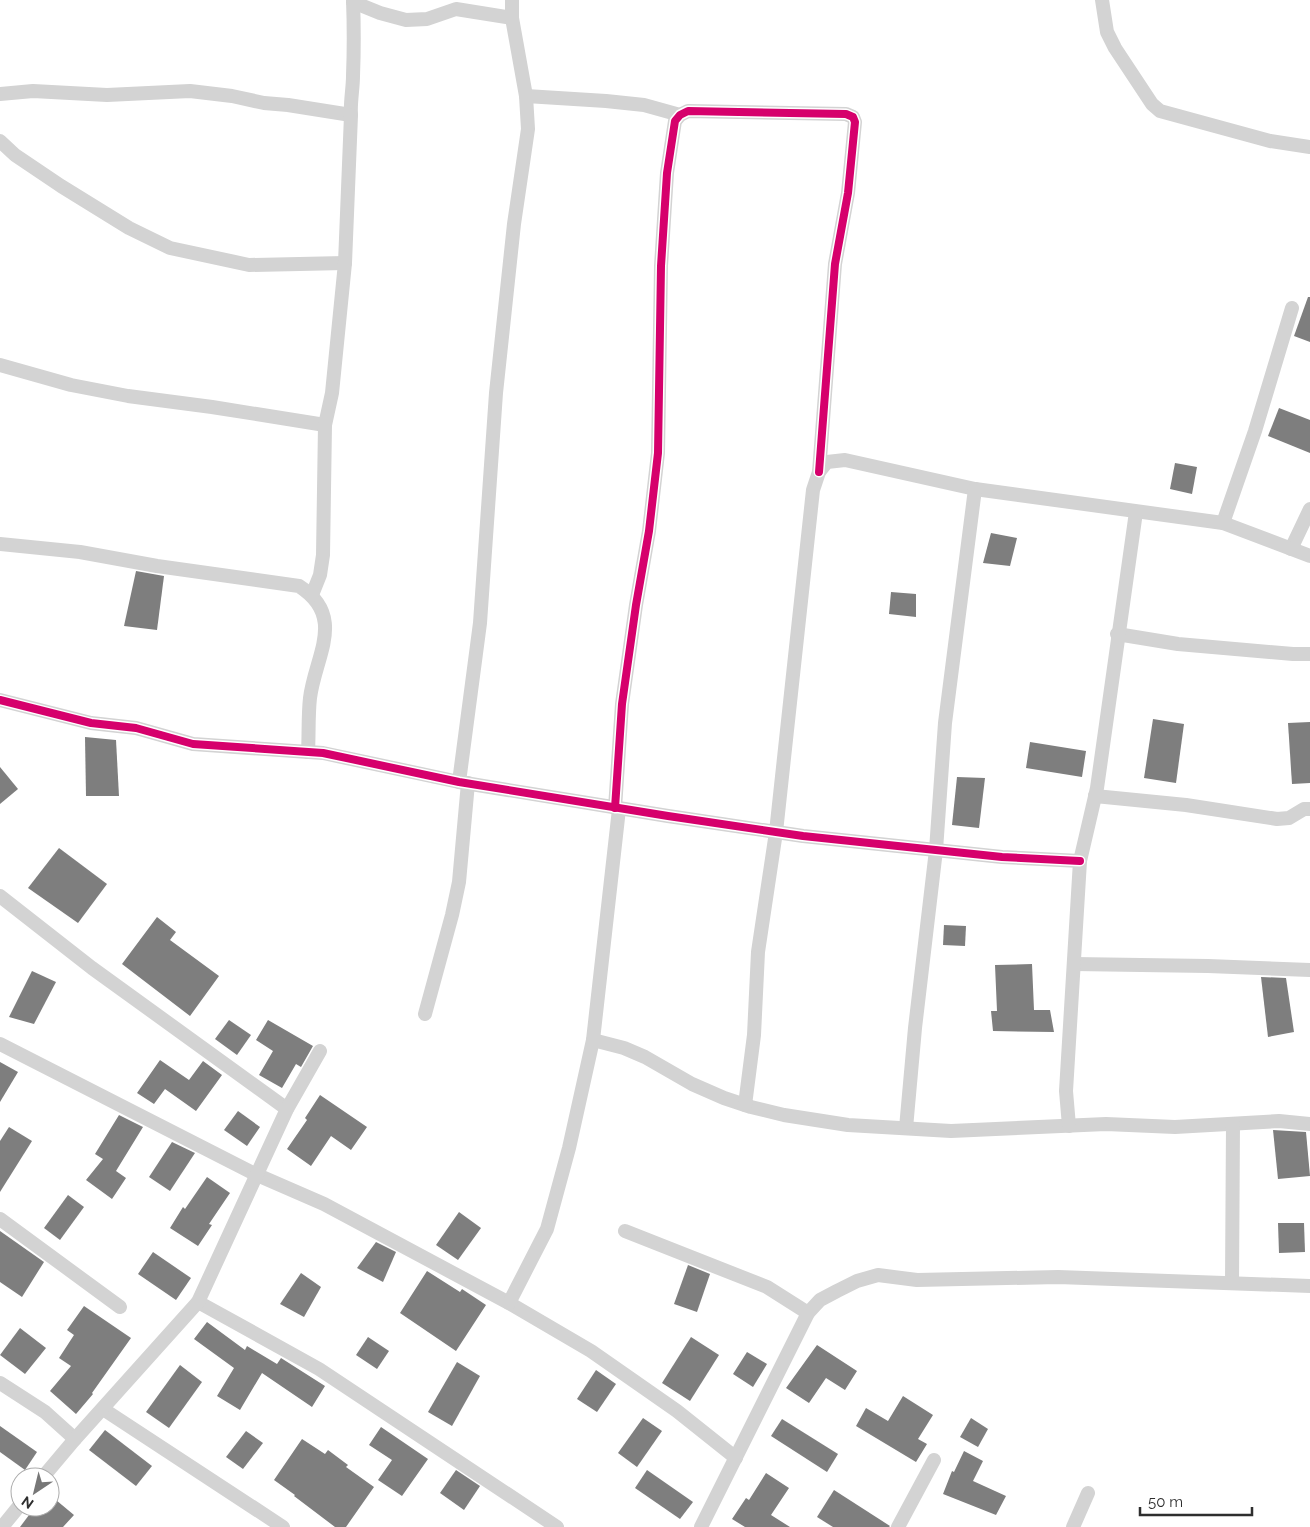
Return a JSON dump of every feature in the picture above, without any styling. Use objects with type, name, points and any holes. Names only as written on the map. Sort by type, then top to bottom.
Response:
[{"type":"street","points":[[425,1014],[459,882],[464,783],[480,623],[496,392],[511,254],[528,129],[526,96],[512,18],[512,0]]},
{"type":"street","points":[[1102,0],[1106,32],[1152,104],[1160,111],[1270,140],[1310,147]]},
{"type":"street","points":[[312,594],[320,575],[323,556],[325,425],[332,393],[344,263],[350,104],[355,36],[353,1],[380,13],[406,20],[427,19],[456,9],[512,18]]},
{"type":"street","points":[[0,94],[33,91],[107,95],[190,91],[351,115]]},
{"type":"street","points":[[526,96],[606,101],[644,106],[680,115]]},
{"type":"street","points":[[509,1303],[547,1229],[569,1148],[593,1040],[617,808],[622,704],[649,530],[658,453],[662,257],[667,173],[675,121],[680,115],[688,111],[846,114],[852,117],[855,122],[848,193],[835,264],[819,472],[813,490],[776,832],[758,952],[754,1035],[744,1105]]},
{"type":"street","points":[[0,141],[15,155],[60,186],[129,228],[170,248],[249,265],[344,263]]},
{"type":"street","points":[[1223,523],[1255,431],[1292,308]]},
{"type":"street","points":[[0,365],[81,387],[128,396],[212,406],[325,425]]},
{"type":"street","points":[[819,472],[827,462],[844,460],[975,489],[1223,523],[1310,556]]},
{"type":"street","points":[[906,1128],[914,1028],[936,850],[945,723],[975,489]]},
{"type":"street","points":[[1291,549],[1310,509]]},
{"type":"street","points":[[1069,1126],[1066,1091],[1080,861],[1095,796],[1136,512]]},
{"type":"street","points":[[0,544],[80,552],[157,566],[299,586],[312,594],[320,607],[325,624],[323,647],[310,698],[308,752]]},
{"type":"street","points":[[1118,634],[1178,644],[1310,654]]},
{"type":"street","points":[[0,700],[91,723],[136,728],[192,744],[308,752],[359,760],[464,783],[776,832],[1002,857],[1080,861]]},
{"type":"street","points":[[1095,796],[1186,805],[1277,820],[1289,818],[1304,809],[1310,809]]},
{"type":"street","points":[[0,896],[92,968],[287,1109]]},
{"type":"street","points":[[1074,964],[1310,970]]},
{"type":"street","points":[[593,1040],[624,1048],[645,1057],[692,1084],[744,1105],[784,1114],[848,1124],[951,1131],[1106,1124],[1175,1127],[1278,1122],[1310,1124]]},
{"type":"street","points":[[0,1044],[255,1174],[324,1204],[509,1303],[591,1351],[676,1411],[736,1458]]},
{"type":"street","points":[[51,1467],[198,1302],[255,1174],[287,1109],[320,1051]]},
{"type":"street","points":[[1232,1283],[1233,1124]]},
{"type":"street","points":[[0,1219],[120,1307]]},
{"type":"street","points":[[625,1231],[767,1287],[808,1313]]},
{"type":"street","points":[[701,1527],[808,1313],[820,1300],[857,1281],[878,1275],[917,1280],[1058,1277],[1310,1286]]},
{"type":"street","points":[[198,1302],[318,1370],[557,1527]]},
{"type":"street","points":[[0,1383],[45,1412],[75,1439]]},
{"type":"street","points":[[103,1409],[283,1527]]},
{"type":"street","points":[[898,1527],[934,1460]]},
{"type":"street","points":[[1073,1527],[1088,1493]]},
{"type":"street","points":[[2,1527],[10,1517]]},
{"type":"building","points":[[1308,297],[1310,297],[1310,342],[1294,336]]},
{"type":"building","points":[[1279,408],[1310,420],[1310,453],[1268,436]]},
{"type":"building","points":[[1175,463],[1197,467],[1192,494],[1170,489]]},
{"type":"building","points":[[991,533],[1017,538],[1010,566],[983,563]]},
{"type":"building","points":[[136,571],[164,576],[157,630],[124,626]]},
{"type":"building","points":[[891,592],[916,594],[916,617],[889,614]]},
{"type":"building","points":[[1153,719],[1184,724],[1176,783],[1144,778]]},
{"type":"building","points":[[1310,722],[1310,783],[1292,784],[1288,723]]},
{"type":"building","points":[[85,737],[116,740],[119,796],[86,796]]},
{"type":"building","points":[[1030,742],[1086,751],[1082,777],[1026,768]]},
{"type":"building","points":[[0,767],[18,789],[0,804]]},
{"type":"building","points":[[957,777],[985,778],[979,828],[952,825]]},
{"type":"building","points":[[59,848],[107,884],[78,923],[28,888]]},
{"type":"building","points":[[157,917],[176,932],[170,940],[219,976],[190,1016],[122,964]]},
{"type":"building","points":[[944,925],[966,926],[965,946],[943,945]]},
{"type":"building","points":[[1032,964],[1034,1010],[1050,1010],[1054,1032],[993,1031],[991,1011],[997,1011],[995,965]]},
{"type":"building","points":[[32,971],[56,982],[34,1024],[9,1017]]},
{"type":"building","points":[[1261,977],[1286,978],[1294,1032],[1268,1037]]},
{"type":"building","points":[[229,1020],[251,1035],[237,1055],[215,1039]]},
{"type":"building","points":[[268,1020],[313,1046],[301,1067],[296,1064],[282,1088],[259,1075],[273,1051],[256,1040]]},
{"type":"building","points":[[160,1060],[189,1080],[203,1061],[222,1075],[196,1111],[165,1089],[154,1104],[137,1093]]},
{"type":"building","points":[[0,1062],[18,1072],[0,1102]]},
{"type":"building","points":[[320,1095],[367,1127],[351,1150],[331,1136],[311,1166],[287,1149],[307,1120],[305,1118]]},
{"type":"building","points":[[238,1111],[260,1127],[247,1146],[224,1130]]},
{"type":"building","points":[[119,1115],[143,1127],[116,1171],[126,1178],[112,1199],[86,1180],[103,1159],[95,1154]]},
{"type":"building","points":[[9,1127],[32,1141],[0,1192],[0,1141]]},
{"type":"building","points":[[1273,1130],[1306,1132],[1310,1176],[1278,1179]]},
{"type":"building","points":[[172,1142],[195,1153],[170,1191],[149,1177]]},
{"type":"building","points":[[207,1177],[230,1193],[209,1224],[212,1225],[198,1246],[170,1228],[183,1207],[185,1209]]},
{"type":"building","points":[[68,1195],[84,1207],[60,1240],[44,1228]]},
{"type":"building","points":[[459,1212],[481,1228],[458,1260],[436,1245]]},
{"type":"building","points":[[1278,1223],[1304,1223],[1305,1252],[1279,1253]]},
{"type":"building","points":[[0,1231],[44,1262],[22,1297],[0,1282]]},
{"type":"building","points":[[376,1242],[396,1252],[383,1282],[357,1268]]},
{"type":"building","points":[[153,1252],[191,1278],[176,1300],[138,1274]]},
{"type":"building","points":[[688,1265],[710,1274],[697,1312],[674,1304]]},
{"type":"building","points":[[427,1271],[460,1292],[462,1289],[486,1305],[456,1351],[400,1313]]},
{"type":"building","points":[[301,1273],[321,1287],[304,1317],[280,1304]]},
{"type":"building","points":[[84,1306],[131,1338],[93,1394],[76,1414],[50,1391],[71,1366],[59,1358],[74,1335],[67,1330]]},
{"type":"building","points":[[207,1322],[245,1350],[247,1346],[277,1364],[281,1358],[325,1386],[312,1407],[262,1373],[240,1410],[217,1396],[234,1368],[194,1339]]},
{"type":"building","points":[[20,1328],[46,1348],[25,1374],[0,1355]]},
{"type":"building","points":[[368,1337],[389,1351],[377,1369],[356,1355]]},
{"type":"building","points":[[691,1337],[719,1355],[690,1401],[662,1383]]},
{"type":"building","points":[[817,1345],[857,1371],[845,1390],[826,1378],[809,1403],[786,1388]]},
{"type":"building","points":[[747,1352],[767,1364],[753,1387],[733,1374]]},
{"type":"building","points":[[457,1362],[480,1376],[452,1426],[428,1412]]},
{"type":"building","points":[[180,1365],[202,1382],[169,1428],[146,1412]]},
{"type":"building","points":[[596,1370],[616,1384],[597,1412],[577,1399]]},
{"type":"building","points":[[903,1396],[933,1415],[918,1439],[927,1444],[916,1462],[856,1426],[866,1408],[888,1421]]},
{"type":"building","points":[[643,1418],[662,1431],[637,1467],[618,1453]]},
{"type":"building","points":[[971,1418],[988,1429],[978,1447],[960,1437]]},
{"type":"building","points":[[782,1419],[838,1454],[827,1472],[771,1436]]},
{"type":"building","points":[[0,1426],[37,1452],[27,1467],[21,1467],[0,1452]]},
{"type":"building","points":[[381,1427],[428,1459],[402,1496],[378,1480],[392,1460],[369,1445]]},
{"type":"building","points":[[105,1430],[152,1466],[136,1486],[89,1450]]},
{"type":"building","points":[[246,1431],[263,1443],[243,1469],[226,1457]]},
{"type":"building","points":[[302,1439],[325,1454],[328,1450],[348,1465],[346,1467],[374,1487],[346,1527],[335,1527],[274,1480]]},
{"type":"building","points":[[964,1451],[983,1461],[973,1481],[1006,1496],[996,1515],[943,1494],[952,1471],[954,1472]]},
{"type":"building","points":[[456,1470],[480,1486],[464,1510],[440,1493]]},
{"type":"building","points":[[647,1470],[693,1502],[680,1519],[635,1488]]},
{"type":"building","points":[[766,1473],[789,1488],[771,1515],[790,1527],[745,1527],[732,1519],[746,1498],[749,1500]]},
{"type":"building","points":[[834,1490],[890,1526],[833,1527],[817,1517]]},
{"type":"building","points":[[60,1503],[74,1515],[63,1527],[20,1527],[28,1517],[60,1517]]},
{"type":"cycle path","points":[[615,808],[622,704],[649,531],[658,453],[661,266],[667,173],[675,121],[680,115],[688,111],[846,114],[853,117],[855,122],[848,193],[835,264],[819,472]]},
{"type":"cycle path","points":[[0,700],[91,723],[136,728],[193,744],[323,753],[459,782],[668,816],[803,836],[1002,857],[1080,861]]}]
